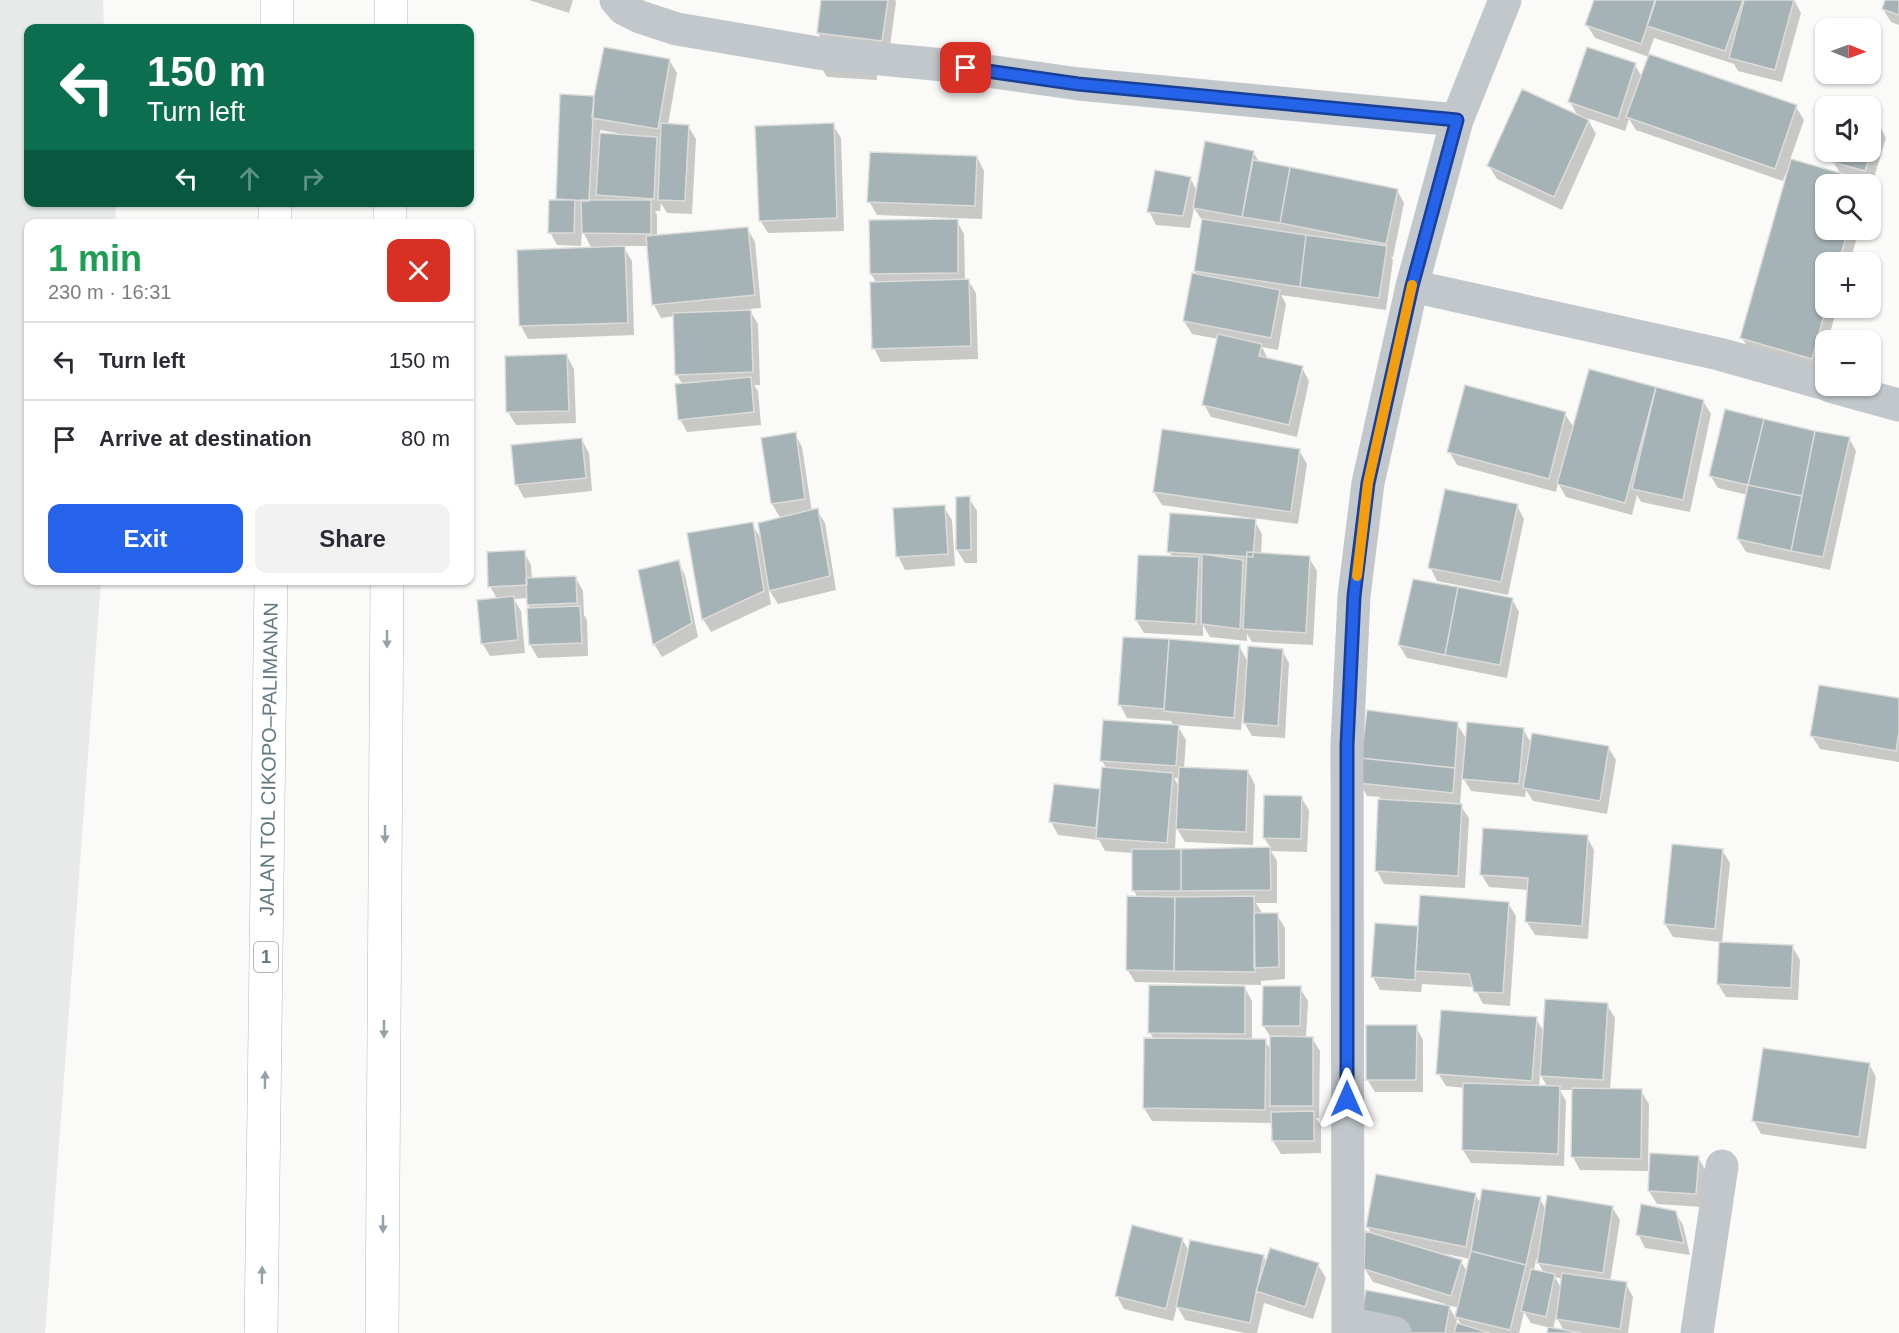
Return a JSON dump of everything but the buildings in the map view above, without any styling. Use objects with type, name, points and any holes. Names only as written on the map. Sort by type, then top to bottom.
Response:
[{"type":"highway","points":[[277,0],[277,24]]},
{"type":"highway","points":[[391,0],[391,24]]},
{"type":"highway","name":"JALAN TOL CIKOPO–PALIMANAN","points":[[261,1333],[271,585]]},
{"type":"highway","points":[[382,1333],[387,585]]},
{"type":"street","points":[[616,0],[624,9],[640,17],[677,29],[828,54],[944,65],[1078,84],[1457,120]]},
{"type":"street","points":[[1395,1333],[1348,1328],[1347,745],[1354,596],[1368,483],[1412,286],[1457,120],[1505,0]]},
{"type":"street","points":[[1412,286],[1719,354],[1815,381]]},
{"type":"street","points":[[1866,396],[1899,405]]},
{"type":"street","points":[[1697,1333],[1722,1166]]},
{"type":"shaded area","points":[[0,0],[103,0],[104,24],[24,24],[24,207],[115,207],[116,219],[24,219],[24,585],[101,585],[45,1333],[0,1333]]},
{"type":"slow traffic","points":[[1357,576],[1368,483],[1412,285]]},
{"type":"route","points":[[966,68],[1078,84],[1457,120],[1412,286],[1368,483],[1354,596],[1347,745],[1347,1099]]}]
